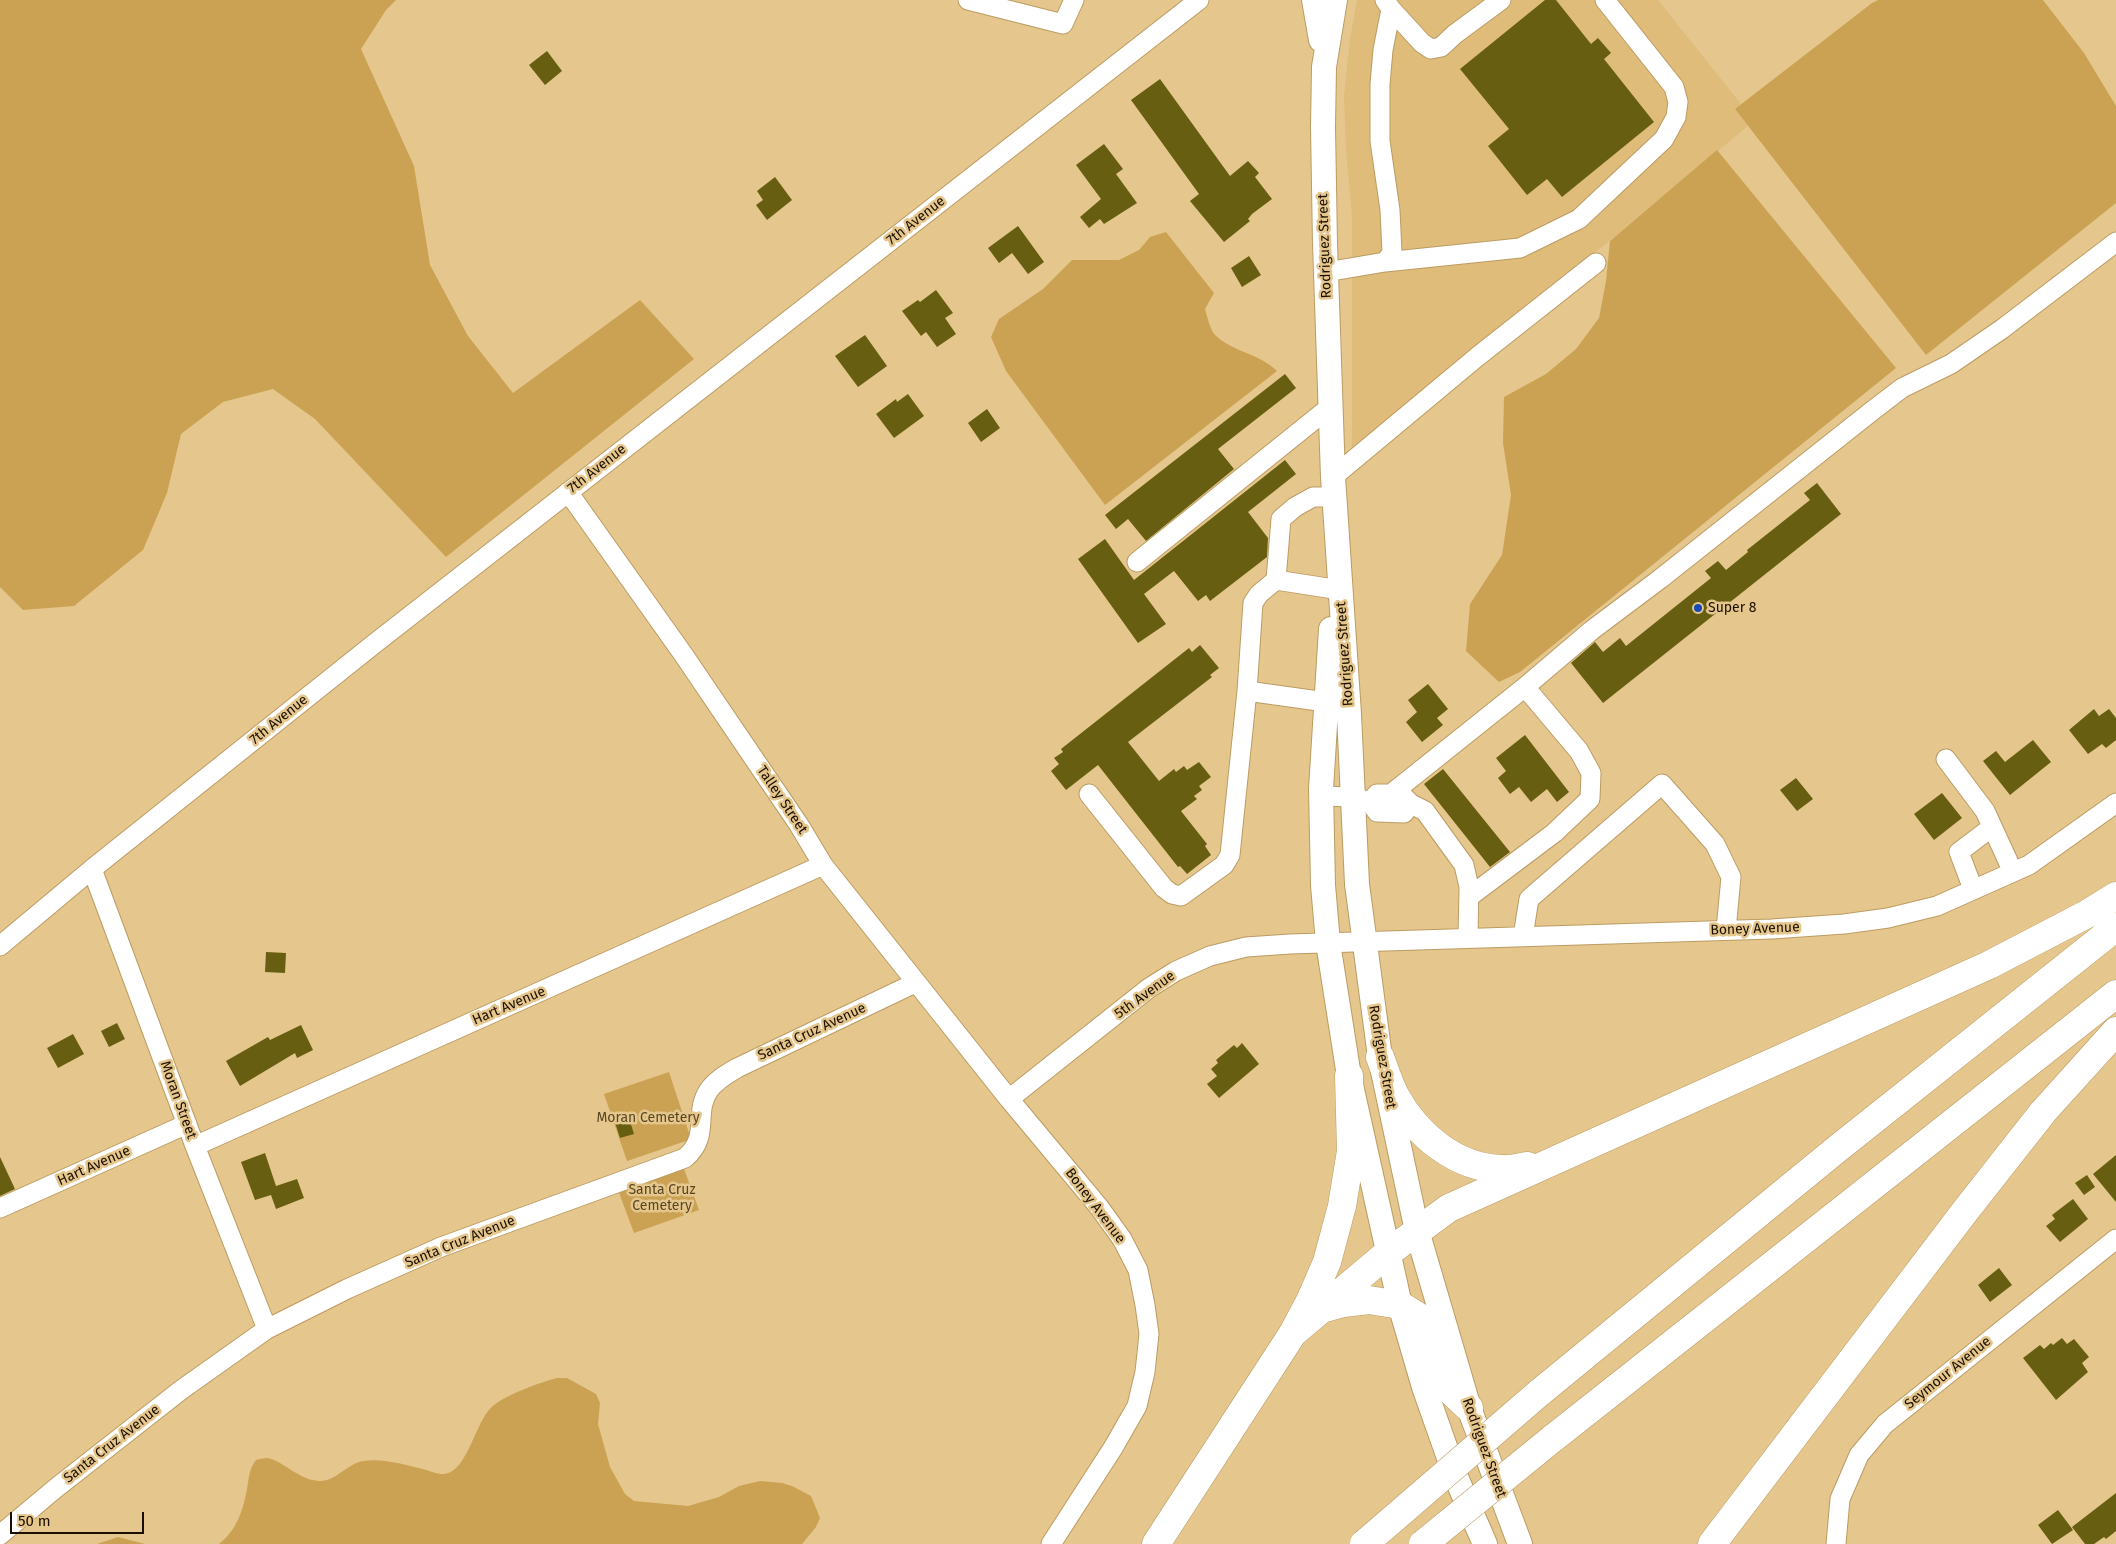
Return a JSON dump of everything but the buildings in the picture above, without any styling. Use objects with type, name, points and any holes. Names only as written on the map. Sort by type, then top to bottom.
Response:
[{"type":"highway","points":[[1293,1333],[1389,1252],[1449,1208],[1555,1162],[1989,965],[2087,914],[2116,896]]},
{"type":"highway","points":[[1364,1544],[1539,1392],[1837,1149],[2116,927]]},
{"type":"highway","points":[[1423,1544],[1552,1439],[2116,994]]},
{"type":"highway","points":[[1712,1544],[1972,1202],[2043,1112],[2116,1031]]},
{"type":"highway","points":[[1380,1057],[1395,1096],[1416,1127],[1437,1145],[1460,1159],[1483,1168],[1503,1170],[1555,1162]]},
{"type":"highway","points":[[1156,1544],[1293,1333],[1310,1301],[1327,1262],[1342,1206],[1351,1151],[1349,1076]]},
{"type":"highway","points":[[1324,1308],[1343,1303],[1370,1300],[1400,1305],[1424,1320],[1450,1390],[1469,1408]]},
{"type":"main road","points":[[1314,0],[1319,23],[1324,67]]},
{"type":"main road","name":"Rodriguez Street","points":[[1335,0],[1324,67],[1323,127],[1330,407],[1337,552],[1337,704],[1321,796],[1323,885],[1328,943],[1349,1076],[1400,1305],[1424,1387],[1449,1458],[1485,1544]]},
{"type":"main road","name":"Rodriguez Street","points":[[1337,704],[1361,799],[1357,884],[1380,1057],[1417,1231],[1469,1408],[1520,1544]]},
{"type":"street","points":[[968,0],[1063,24],[1074,0]]},
{"type":"street","name":"7th Avenue","points":[[0,946],[92,869],[568,492],[1199,0]]},
{"type":"street","points":[[1388,4],[1422,43],[1430,49],[1441,47],[1455,34],[1501,0]]},
{"type":"street","points":[[1326,272],[1385,262],[1520,248],[1580,219],[1664,139],[1676,117],[1678,102],[1674,87],[1605,0]]},
{"type":"street","points":[[1385,262],[1392,253],[1390,210],[1380,141],[1380,84],[1388,4]]},
{"type":"street","points":[[1392,794],[1525,687],[1592,630],[1660,579],[1902,388],[1951,364],[2002,329],[2116,242]]},
{"type":"street","points":[[1089,794],[1164,888],[1172,894],[1181,896],[1224,865],[1230,855],[1247,691],[1252,603],[1259,594],[1276,580],[1281,519],[1295,507],[1333,487],[1477,357],[1596,263]]},
{"type":"street","points":[[1137,562],[1330,407]]},
{"type":"street","name":"Talley Street","points":[[568,492],[683,654],[794,816],[823,865],[1009,1100]]},
{"type":"street","points":[[1276,580],[1337,590]]},
{"type":"street","points":[[1469,897],[1554,833],[1590,799],[1591,773],[1579,751],[1525,687]]},
{"type":"street","points":[[1247,691],[1337,704]]},
{"type":"street","points":[[1946,759],[1985,811],[2013,872]]},
{"type":"street","points":[[1523,936],[1529,899],[1662,784],[1714,844],[1731,877],[1726,930]]},
{"type":"street","points":[[1321,796],[1361,799],[1377,794],[1401,794],[1411,804],[1425,810],[1464,865],[1469,886],[1468,937]]},
{"type":"street","points":[[1361,799],[1377,812],[1404,813],[1411,804]]},
{"type":"street","name":"Boney Avenue","points":[[1364,940],[1726,930],[1844,924],[1888,918],[1937,906],[2029,865],[2116,803]]},
{"type":"street","points":[[1973,890],[1959,852],[1992,827]]},
{"type":"street","name":"Hart Avenue","points":[[195,1146],[823,865]]},
{"type":"street","name":"Moran Street","points":[[92,869],[195,1146],[267,1329]]},
{"type":"street","name":"5th Avenue","points":[[1009,1100],[1149,988],[1176,971],[1210,956],[1246,947],[1364,940]]},
{"type":"street","name":"Santa Cruz Avenue","points":[[0,1535],[56,1488],[181,1390],[267,1329],[347,1289],[441,1247],[685,1158],[694,1150],[699,1140],[702,1107],[709,1091],[721,1078],[737,1068],[915,983]]},
{"type":"street","name":"Boney Avenue","points":[[1009,1100],[1099,1208],[1122,1240],[1138,1270],[1149,1334],[1145,1372],[1137,1406],[1113,1448],[1051,1544]]},
{"type":"street","name":"Hart Avenue","points":[[0,1208],[187,1124]]},
{"type":"street","name":"Seymour Avenue","points":[[1836,1544],[1840,1499],[1859,1455],[1885,1424],[2116,1239]]},
{"type":"shaded area","points":[[1357,0],[1658,0],[1741,104],[1735,109],[1748,126],[1352,454],[1352,216],[1346,150],[1344,96],[1350,39]]},
{"type":"green space","points":[[0,0],[396,0],[386,10],[361,49],[414,166],[430,265],[468,336],[513,393],[640,300],[694,359],[446,557],[315,419],[273,389],[223,402],[181,434],[167,493],[143,550],[74,606],[23,610],[0,587]]},
{"type":"green space","points":[[1878,0],[2043,0],[2084,53],[2116,106],[2116,203],[1926,355],[1735,109]]},
{"type":"green space","points":[[1717,150],[1896,368],[1520,672],[1499,682],[1466,651],[1470,604],[1502,555],[1511,495],[1503,443],[1504,397],[1546,374],[1576,349],[1599,318],[1606,281],[1610,241]]},
{"type":"green space","points":[[1166,232],[1214,293],[1205,309],[1215,335],[1222,341],[1270,365],[1277,371],[1105,505],[1006,371],[991,337],[999,319],[1043,289],[1072,260],[1119,260],[1139,250],[1150,237]]},
{"type":"green space","name":"Moran Cemetery","points":[[669,1072],[690,1136],[686,1141],[627,1161],[604,1094]]},
{"type":"green space","name":"Santa Cruz Cemetery","points":[[683,1166],[699,1210],[634,1233],[618,1190]]},
{"type":"green space","points":[[557,1378],[567,1378],[596,1394],[600,1403],[598,1424],[610,1467],[625,1494],[634,1501],[688,1506],[719,1497],[739,1486],[760,1481],[782,1483],[811,1496],[820,1518],[816,1527],[802,1544],[219,1544],[230,1533],[238,1520],[251,1470],[256,1460],[267,1458],[279,1462],[298,1474],[319,1481],[331,1479],[358,1462],[371,1460],[394,1462],[445,1474],[460,1464],[487,1412],[494,1405],[516,1393]]},
{"type":"green space","points":[[118,1537],[145,1544],[97,1544]]},
{"type":"place","name":"Super 8","points":[[1698,608]]}]
